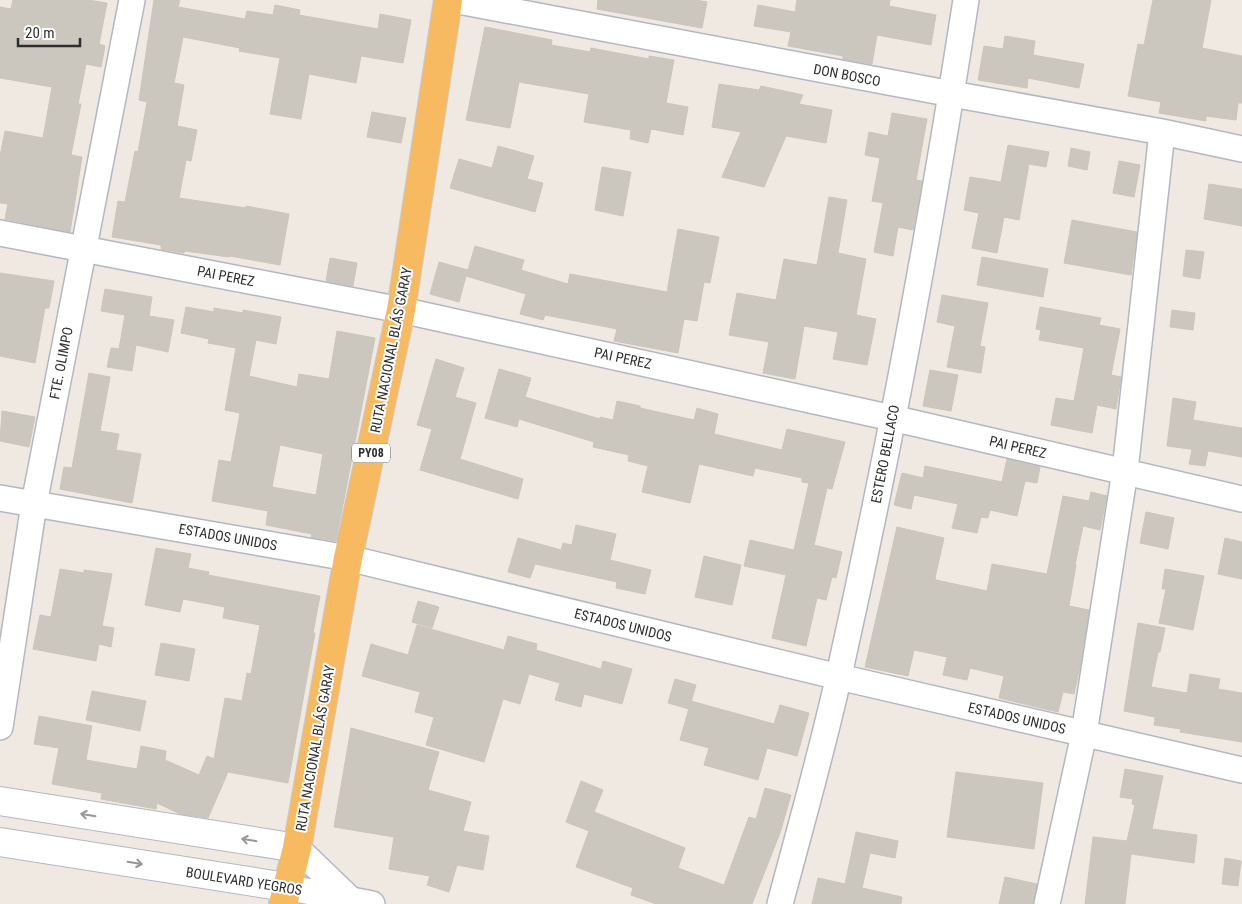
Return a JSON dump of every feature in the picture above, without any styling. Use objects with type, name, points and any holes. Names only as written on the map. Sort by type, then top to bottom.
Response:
[{"type":"highway","name":"RUTA NACIONAL BLÁS GARAY","points":[[285,895],[297,848],[348,558],[401,310],[448,0]]},
{"type":"main road","points":[[0,801],[297,848]]},
{"type":"main road","name":"BOULEVARD YEGROS","points":[[0,842],[285,895]]},
{"type":"street","name":"FTE. OLIMPO","points":[[0,727],[34,504],[132,0]]},
{"type":"street","name":"DON BOSCO","points":[[453,0],[1162,132],[1242,149]]},
{"type":"street","name":"ESTERO BELLACO","points":[[780,904],[839,677],[892,418],[952,94],[966,0]]},
{"type":"street","points":[[1047,904],[1084,734],[1125,471],[1162,132]]},
{"type":"street","name":"PAI PEREZ","points":[[0,233],[401,310],[892,418],[1242,499]]},
{"type":"street","name":"ESTADOS UNIDOS","points":[[0,498],[348,558],[839,677],[1242,770]]},
{"type":"street","name":"BOULEVARD YEGROS","points":[[297,848],[362,902]]},
{"type":"street","name":"BOULEVARD YEGROS","points":[[285,895],[362,902]]},
{"type":"building","points":[[13,0],[88,0],[107,3],[99,44],[105,46],[101,67],[86,64],[78,104],[81,104],[71,155],[82,157],[70,232],[5,219],[8,204],[0,203],[0,156],[5,131],[43,138],[52,87],[0,78],[0,7],[11,9]]},
{"type":"building","points":[[154,0],[180,0],[178,7],[245,19],[247,11],[273,15],[275,5],[300,10],[299,15],[378,29],[380,14],[411,20],[403,63],[361,56],[356,83],[309,74],[301,119],[270,114],[280,58],[239,51],[240,48],[183,37],[174,83],[184,85],[177,126],[197,130],[191,161],[186,160],[179,198],[246,208],[246,206],[289,214],[280,265],[230,256],[185,251],[184,253],[161,249],[161,245],[112,237],[118,201],[125,202],[135,151],[138,152],[147,102],[139,100]]},
{"type":"building","points":[[598,0],[696,0],[707,2],[702,28],[597,9]]},
{"type":"building","points":[[797,0],[890,0],[889,6],[936,15],[931,45],[877,35],[872,64],[843,59],[843,56],[788,46],[791,32],[754,26],[758,5],[795,12]]},
{"type":"building","points":[[1153,0],[1211,0],[1202,48],[1242,56],[1242,103],[1238,103],[1236,120],[1206,116],[1206,121],[1159,113],[1161,102],[1128,96],[1138,44],[1144,45]]},
{"type":"building","points":[[485,27],[552,40],[551,45],[590,52],[591,48],[649,59],[649,56],[674,60],[666,103],[688,107],[683,135],[651,129],[648,143],[630,139],[631,130],[584,122],[589,94],[519,82],[510,128],[466,120]]},
{"type":"building","points":[[1005,36],[1035,41],[1033,55],[1084,64],[1079,88],[1028,78],[1027,88],[978,80],[984,46],[1003,49]]},
{"type":"building","points":[[719,84],[759,90],[761,86],[803,95],[799,104],[832,110],[826,143],[786,136],[764,187],[722,177],[741,132],[712,127]]},
{"type":"building","points":[[372,112],[406,118],[401,143],[367,137]]},
{"type":"building","points":[[892,113],[927,119],[916,180],[922,181],[913,230],[898,227],[893,256],[874,252],[883,203],[872,201],[880,158],[865,155],[869,132],[888,136]]},
{"type":"building","points":[[1008,145],[1049,152],[1046,167],[1029,164],[1019,220],[1004,217],[997,253],[972,248],[979,213],[964,210],[970,177],[1001,182]]},
{"type":"building","points":[[498,146],[534,156],[527,179],[543,183],[535,212],[450,188],[459,159],[492,168]]},
{"type":"building","points":[[1071,148],[1090,152],[1087,170],[1068,166]]},
{"type":"building","points":[[1119,161],[1140,165],[1134,197],[1113,193]]},
{"type":"building","points":[[602,167],[631,172],[623,216],[595,210]]},
{"type":"building","points":[[1209,184],[1242,189],[1242,226],[1204,219]]},
{"type":"building","points":[[829,197],[847,200],[838,253],[866,259],[856,315],[876,319],[867,365],[833,359],[838,332],[804,326],[795,379],[763,373],[769,342],[729,335],[737,293],[776,300],[784,259],[817,265]]},
{"type":"building","points":[[1072,220],[1137,232],[1131,275],[1064,263]]},
{"type":"building","points":[[678,229],[719,237],[710,283],[704,282],[697,321],[684,319],[678,353],[614,341],[617,329],[545,315],[543,320],[520,314],[526,294],[466,276],[459,302],[430,294],[439,262],[468,270],[475,246],[524,260],[521,270],[568,284],[570,274],[667,292]]},
{"type":"building","points":[[1186,250],[1204,252],[1200,279],[1183,276]]},
{"type":"building","points":[[982,257],[1048,269],[1043,297],[977,285]]},
{"type":"building","points":[[330,258],[357,263],[353,286],[326,281]]},
{"type":"building","points":[[0,273],[54,281],[49,308],[45,308],[35,363],[0,356]]},
{"type":"building","points":[[105,289],[152,297],[149,316],[174,320],[168,352],[136,345],[132,371],[107,367],[111,348],[119,349],[125,315],[101,311]]},
{"type":"building","points":[[942,295],[988,303],[980,346],[985,347],[981,373],[947,367],[955,326],[937,322]]},
{"type":"building","points":[[186,307],[214,312],[214,308],[243,313],[243,310],[281,317],[276,344],[256,340],[249,376],[297,387],[299,374],[329,379],[337,331],[375,338],[336,541],[311,537],[312,534],[266,525],[268,511],[212,501],[219,460],[231,462],[240,413],[225,410],[236,348],[208,343],[209,339],[181,333]],"holes":[[[280,445],[323,454],[316,495],[272,487]]]},
{"type":"building","points":[[1040,307],[1101,318],[1099,325],[1120,329],[1111,375],[1121,377],[1116,409],[1097,405],[1092,433],[1051,425],[1056,398],[1074,401],[1084,348],[1039,340],[1041,330],[1036,329]]},
{"type":"building","points":[[1172,310],[1195,313],[1193,330],[1170,327]]},
{"type":"building","points":[[436,359],[464,368],[455,397],[476,403],[460,459],[523,479],[518,499],[420,470],[432,429],[417,425]]},
{"type":"building","points":[[499,369],[531,378],[525,397],[600,419],[600,417],[613,420],[617,401],[694,420],[697,408],[718,414],[714,434],[782,450],[787,429],[845,442],[832,489],[827,488],[814,545],[842,552],[836,578],[832,577],[826,600],[817,598],[806,646],[772,638],[786,575],[744,566],[750,540],[794,550],[809,483],[802,482],[802,478],[755,468],[753,476],[699,464],[690,503],[642,492],[648,466],[628,461],[629,455],[593,447],[594,442],[519,419],[517,427],[485,418]]},
{"type":"building","points":[[930,370],[958,375],[951,411],[923,406]]},
{"type":"building","points":[[89,373],[110,377],[100,431],[119,434],[116,450],[141,454],[132,503],[60,489],[64,467],[72,468]]},
{"type":"building","points":[[1173,398],[1196,402],[1193,420],[1242,428],[1242,457],[1208,451],[1205,466],[1189,464],[1192,450],[1167,446]]},
{"type":"building","points":[[2,411],[35,417],[29,447],[0,441]]},
{"type":"building","points":[[1007,459],[1040,467],[1037,483],[1025,481],[1017,516],[990,510],[988,518],[981,517],[977,533],[952,528],[958,504],[914,495],[911,509],[894,505],[902,473],[923,478],[925,466],[1002,482]]},
{"type":"building","points":[[1091,492],[1107,496],[1100,530],[1083,526],[1069,606],[1089,610],[1074,694],[1063,692],[1058,712],[999,698],[1004,676],[970,668],[967,680],[943,675],[947,657],[914,650],[908,676],[865,667],[897,527],[944,538],[936,580],[987,591],[992,564],[1047,574],[1063,496],[1089,501]]},
{"type":"building","points":[[1146,512],[1174,518],[1168,549],[1140,543]]},
{"type":"building","points":[[576,525],[616,534],[610,560],[651,570],[645,594],[616,588],[617,582],[535,564],[530,578],[508,572],[518,538],[561,550],[563,543],[572,545]]},
{"type":"building","points":[[1225,538],[1242,542],[1242,579],[1218,574]]},
{"type":"building","points":[[156,548],[191,554],[188,568],[209,572],[208,575],[320,596],[288,783],[228,772],[208,818],[180,814],[157,803],[156,809],[101,799],[102,793],[52,784],[59,748],[34,744],[39,716],[92,726],[86,760],[137,769],[141,746],[166,751],[165,760],[199,775],[207,756],[214,759],[225,698],[242,701],[247,673],[251,674],[260,625],[223,618],[225,607],[183,599],[180,612],[145,605]]},
{"type":"building","points":[[704,556],[741,565],[732,605],[695,597]]},
{"type":"building","points":[[60,569],[84,573],[84,570],[112,574],[102,626],[114,628],[111,647],[99,644],[96,661],[33,649],[40,615],[51,617]]},
{"type":"building","points":[[1165,569],[1204,576],[1193,630],[1159,623],[1166,589],[1162,589]]},
{"type":"building","points":[[418,601],[439,607],[432,628],[412,622]]},
{"type":"building","points":[[1138,623],[1165,628],[1151,687],[1187,693],[1190,674],[1220,679],[1218,689],[1242,693],[1242,742],[1180,732],[1181,729],[1154,725],[1155,717],[1124,711]]},
{"type":"building","points":[[417,625],[504,650],[508,636],[537,644],[536,650],[601,669],[603,661],[632,669],[622,704],[584,694],[581,707],[555,700],[560,683],[529,674],[520,704],[503,699],[484,762],[426,745],[434,717],[415,712],[420,692],[362,676],[371,644],[408,655]]},
{"type":"building","points":[[161,643],[195,649],[189,681],[155,675]]},
{"type":"building","points":[[675,679],[696,685],[689,709],[668,703]]},
{"type":"building","points":[[92,691],[146,701],[140,731],[86,720]]},
{"type":"building","points":[[691,701],[774,724],[780,705],[809,713],[797,756],[767,748],[758,780],[704,765],[709,748],[680,740]]},
{"type":"building","points":[[351,728],[439,752],[428,790],[471,802],[463,831],[489,836],[483,870],[457,865],[449,892],[427,885],[430,876],[389,869],[394,837],[334,827]]},
{"type":"building","points":[[1125,769],[1163,776],[1152,829],[1197,835],[1194,863],[1131,854],[1125,904],[1085,904],[1093,837],[1127,841],[1135,805],[1132,804],[1133,799],[1120,797]]},
{"type":"building","points":[[956,772],[1043,783],[1034,849],[947,837]]},
{"type":"building","points":[[581,781],[603,790],[594,812],[685,848],[678,868],[724,885],[749,817],[756,819],[765,788],[791,795],[780,833],[752,904],[656,904],[631,895],[633,888],[576,867],[589,831],[566,822]]},
{"type":"building","points":[[856,832],[898,841],[895,858],[870,853],[862,888],[902,897],[901,904],[812,904],[818,878],[845,884]]},
{"type":"building","points":[[1225,858],[1241,861],[1238,886],[1222,884]]},
{"type":"building","points":[[1005,877],[1037,884],[1033,904],[999,904]]}]
